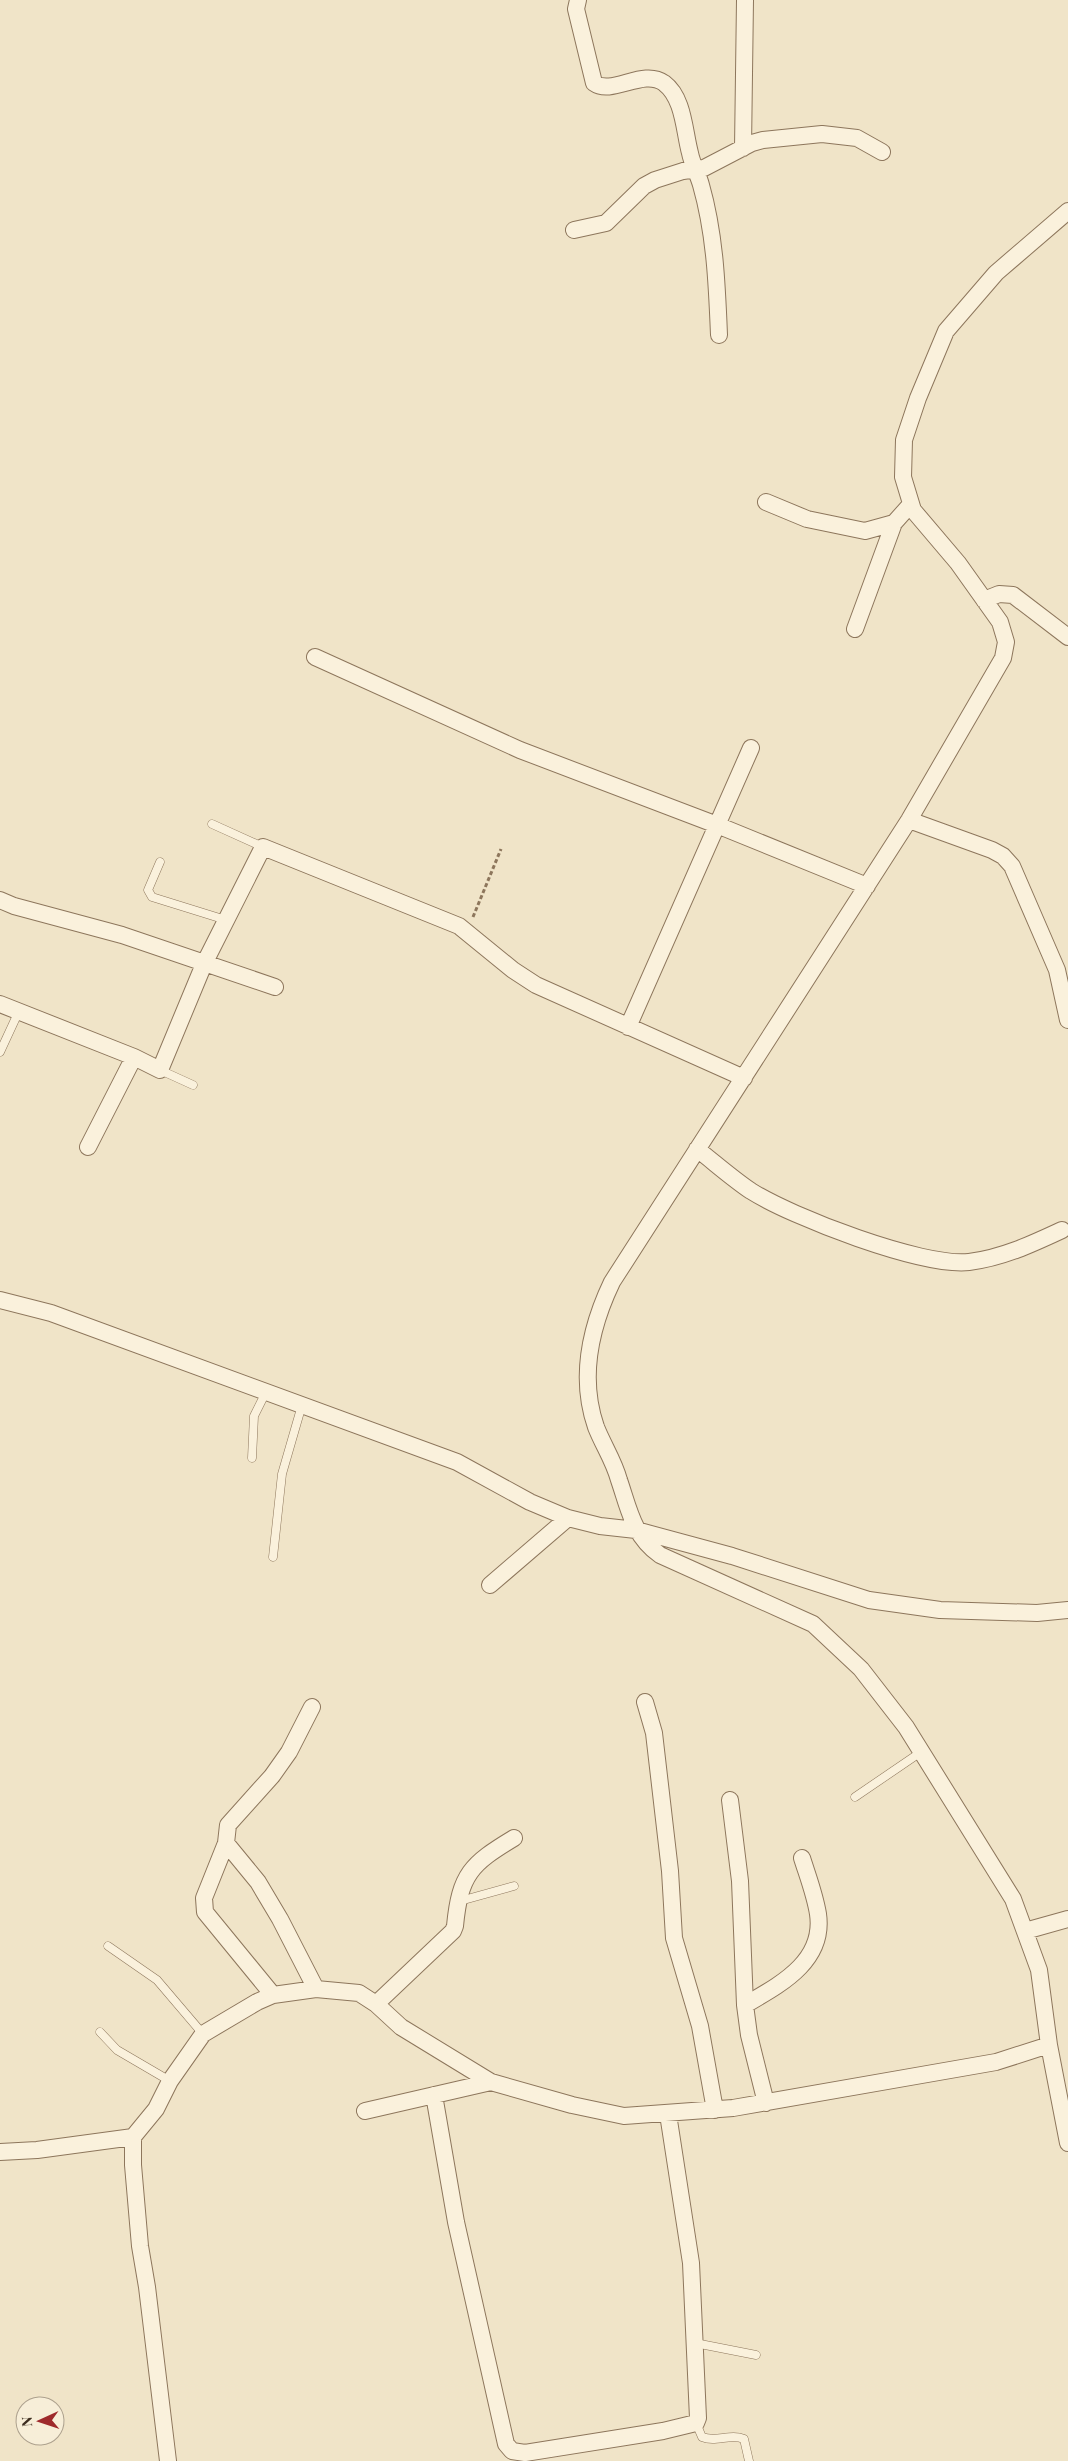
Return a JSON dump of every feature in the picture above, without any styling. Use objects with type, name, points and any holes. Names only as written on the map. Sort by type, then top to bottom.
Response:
[{"type":"street","points":[[578,0],[576,9],[594,83],[607,86],[654,79],[666,85],[676,99],[701,184],[709,223],[717,273],[719,335]]},
{"type":"street","points":[[744,148],[745,0]]},
{"type":"street","points":[[574,230],[606,223],[644,186],[683,171],[696,171],[763,140],[822,134],[858,138],[882,152]]},
{"type":"street","points":[[1068,211],[996,273],[946,331],[918,398],[904,440],[903,477],[913,510],[958,563],[1003,627],[1006,642],[1003,658],[909,820],[868,886],[612,1282],[602,1303],[591,1340],[588,1373],[591,1408],[596,1428],[619,1478],[636,1530],[650,1548],[660,1556],[813,1624],[862,1669],[906,1727],[1013,1899],[1039,1970],[1049,2044],[1068,2143]]},
{"type":"street","points":[[766,502],[808,519],[865,531],[894,522]]},
{"type":"street","points":[[855,629],[894,522],[911,504]]},
{"type":"street","points":[[984,600],[999,594],[1013,595],[1068,637]]},
{"type":"street","points":[[315,657],[520,750],[717,825],[868,886]]},
{"type":"street","points":[[628,1026],[751,748]]},
{"type":"street","points":[[909,820],[992,850],[1003,856],[1012,866],[1057,970],[1068,1020]]},
{"type":"street","points":[[0,1004],[134,1057],[160,1070],[204,964],[263,847],[468,931],[508,966],[536,985],[744,1078]]},
{"type":"street","points":[[0,900],[14,906],[122,935],[275,987]]},
{"type":"street","points":[[88,1147],[134,1057]]},
{"type":"street","points":[[697,1149],[751,1191],[784,1208],[892,1249],[933,1259],[968,1262],[1015,1251],[1062,1230]]},
{"type":"street","points":[[0,1300],[52,1313],[456,1462],[530,1502],[568,1518],[600,1526],[636,1530],[732,1556],[869,1600],[940,1610],[1037,1613],[1068,1610]]},
{"type":"street","points":[[490,1585],[568,1518]]},
{"type":"street","points":[[645,1702],[654,1733],[670,1871],[674,1938],[700,2026],[714,2110]]},
{"type":"street","points":[[273,1995],[255,1970],[205,1912],[204,1898],[226,1843],[228,1826],[272,1776],[289,1752],[312,1707]]},
{"type":"street","points":[[730,1800],[740,1881],[745,2005],[749,2035],[766,2102]]},
{"type":"street","points":[[376,2004],[453,1931],[458,1901],[464,1882],[484,1856],[514,1838]]},
{"type":"street","points":[[226,1843],[258,1882],[280,1919],[316,1990]]},
{"type":"street","points":[[745,2005],[790,1978],[806,1961],[815,1941],[819,1917],[802,1858]]},
{"type":"street","points":[[1025,1931],[1068,1920]]},
{"type":"street","points":[[168,2461],[147,2287],[140,2246],[133,2165],[133,2138],[156,2109],[170,2081],[203,2034],[240,2010],[273,1995],[316,1990],[359,1993],[376,2004],[401,2027],[491,2082],[572,2105],[624,2116],[714,2110],[766,2102],[996,2062],[1049,2044]]},
{"type":"street","points":[[365,2111],[491,2082]]},
{"type":"street","points":[[434,2095],[456,2222],[506,2444],[512,2451],[525,2453],[696,2423],[698,2418],[691,2263],[668,2114]]},
{"type":"street","points":[[0,2152],[37,2150],[133,2138]]},
{"type":"lane","points":[[212,824],[263,847]]},
{"type":"lane","points":[[160,862],[148,890],[152,897],[226,920]]},
{"type":"lane","points":[[0,1052],[19,1011]]},
{"type":"lane","points":[[160,1070],[193,1084]]},
{"type":"lane","points":[[252,1458],[254,1416],[266,1392]]},
{"type":"lane","points":[[273,1557],[282,1474],[302,1405]]},
{"type":"lane","points":[[855,1797],[921,1752]]},
{"type":"lane","points":[[458,1901],[514,1886]]},
{"type":"lane","points":[[108,1946],[157,1980],[203,2034]]},
{"type":"lane","points":[[100,2032],[117,2050],[170,2081]]},
{"type":"lane","points":[[695,2343],[756,2356]]},
{"type":"lane","points":[[696,2423],[702,2437],[708,2440],[737,2436],[744,2439],[749,2461]]},
{"type":"path","points":[[468,931],[501,849]]}]
